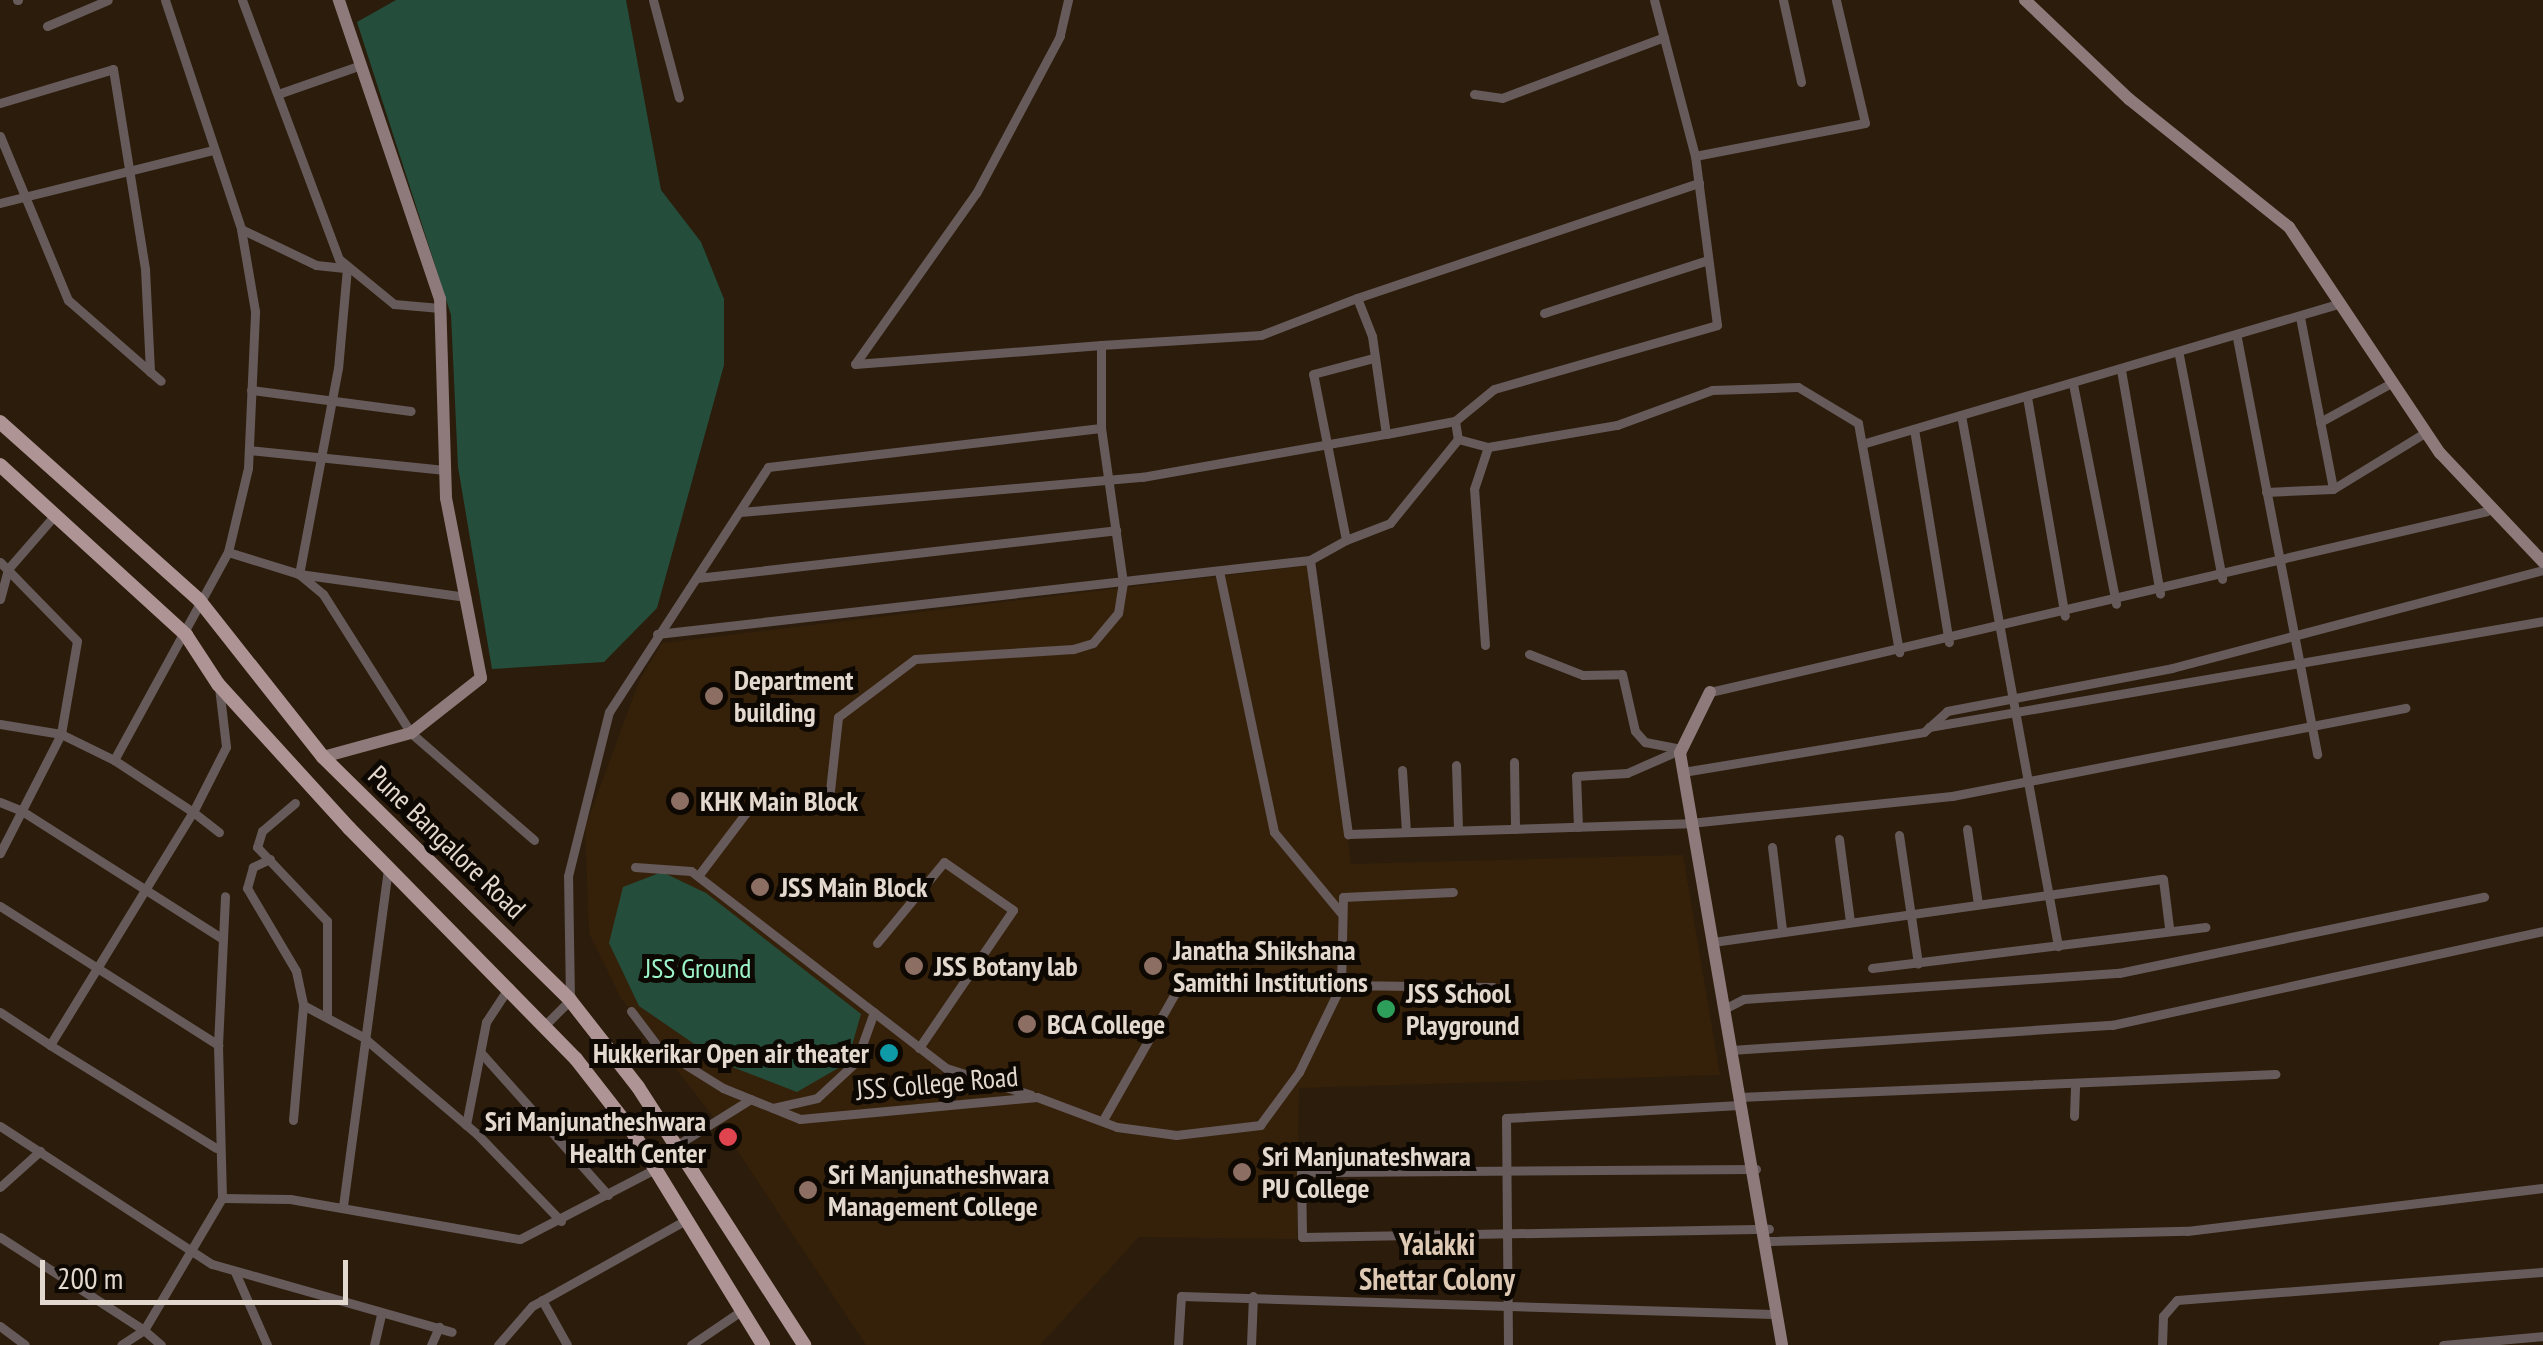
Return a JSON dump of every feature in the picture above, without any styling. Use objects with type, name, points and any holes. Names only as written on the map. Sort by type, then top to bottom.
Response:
[{"type":"main road","name":"Pune Bangalore Road","points":[[0,422],[200,600],[322,757],[570,1000],[676,1145],[804,1345]]},
{"type":"main road","name":"Pune Bangalore Road","points":[[0,465],[186,635],[218,684],[388,869],[546,1024],[655,1170],[763,1345]]},
{"type":"street","points":[[47,26],[108,0]]},
{"type":"street","points":[[114,760],[186,635],[200,600],[228,552],[249,450],[255,311],[242,229],[165,0]]},
{"type":"street","points":[[242,0],[346,268],[333,400],[299,574]]},
{"type":"street","points":[[322,757],[411,733],[481,678],[445,470],[440,308],[338,0]]},
{"type":"street","points":[[652,0],[678,98]]},
{"type":"street","points":[[1068,0],[1060,36],[976,194],[855,364],[1261,335],[1357,298],[1699,183]]},
{"type":"street","points":[[740,512],[1110,480],[1455,421],[1494,390],[1716,325],[1695,156],[1654,0]]},
{"type":"street","points":[[1783,0],[1801,82]]},
{"type":"street","points":[[1695,156],[1865,123],[1836,0]]},
{"type":"street","points":[[2025,0],[2129,100],[2289,227],[2426,432],[2487,510],[2543,562]]},
{"type":"street","points":[[1474,94],[1502,98],[1664,37]]},
{"type":"street","points":[[278,94],[361,65]]},
{"type":"street","points":[[0,102],[113,69],[132,176],[150,372]]},
{"type":"street","points":[[0,136],[68,300],[161,380]]},
{"type":"street","points":[[0,203],[132,176],[214,150]]},
{"type":"street","points":[[242,229],[316,265],[346,268],[394,304],[440,308]]},
{"type":"street","points":[[1544,312],[1708,260]]},
{"type":"street","points":[[1357,298],[1373,358],[1386,434]]},
{"type":"street","points":[[1862,444],[2179,356],[2341,303]]},
{"type":"street","points":[[2300,317],[2333,489]]},
{"type":"street","points":[[2237,338],[2317,754]]},
{"type":"street","points":[[828,800],[838,717],[915,658],[1093,643],[1118,612],[1123,582],[1101,428],[1101,345]]},
{"type":"street","points":[[2179,356],[2222,579]]},
{"type":"street","points":[[1346,540],[1324,446],[1314,374],[1373,358]]},
{"type":"street","points":[[2122,370],[2160,594]]},
{"type":"street","points":[[2320,422],[2393,382]]},
{"type":"street","points":[[1458,439],[1488,447],[1617,425],[1754,383],[1798,386],[1858,423],[1899,652]]},
{"type":"street","points":[[2073,384],[2116,604]]},
{"type":"street","points":[[252,390],[410,410]]},
{"type":"street","points":[[2027,397],[2064,616]]},
{"type":"street","points":[[1961,415],[2053,894],[2058,946]]},
{"type":"street","points":[[658,634],[1310,560],[1346,540],[1390,523],[1458,439],[1455,421]]},
{"type":"street","points":[[546,1024],[570,1000],[568,876],[584,790],[609,712],[768,467],[1101,428]]},
{"type":"street","points":[[1914,429],[1949,642]]},
{"type":"street","points":[[2266,492],[2333,489],[2426,432]]},
{"type":"street","points":[[1486,645],[1474,489],[1488,447]]},
{"type":"street","points":[[249,450],[445,470]]},
{"type":"street","points":[[1782,1345],[1773,1314],[1769,1235],[1740,1101],[1683,772],[1682,748],[1710,692],[2002,631],[2280,566],[2487,510]]},
{"type":"street","points":[[0,598],[4,566],[55,515]]},
{"type":"street","points":[[697,578],[1116,530]]},
{"type":"street","points":[[228,552],[299,574],[466,597]]},
{"type":"street","points":[[1310,560],[1348,834],[1690,823],[1952,796],[2029,774],[2406,708]]},
{"type":"street","points":[[0,853],[61,734],[77,641],[4,566]]},
{"type":"street","points":[[1928,726],[1946,712],[2016,701],[2294,636],[2543,570]]},
{"type":"street","points":[[1220,572],[1274,832],[1341,913]]},
{"type":"street","points":[[299,574],[322,594],[411,733],[534,840]]},
{"type":"street","points":[[1683,772],[1928,726],[2018,718],[2543,621]]},
{"type":"street","points":[[1529,654],[1582,675],[1622,674],[1636,730],[1645,742],[1682,748]]},
{"type":"street","points":[[50,1046],[193,812],[226,747],[218,684]]},
{"type":"street","points":[[0,724],[61,734],[114,760],[219,832]]},
{"type":"street","points":[[1578,826],[1576,776],[1627,774],[1682,748]]},
{"type":"street","points":[[1514,762],[1515,828]]},
{"type":"street","points":[[1456,765],[1458,830]]},
{"type":"street","points":[[1402,770],[1406,832]]},
{"type":"street","points":[[698,876],[755,800]]},
{"type":"street","points":[[0,802],[22,811],[223,938]]},
{"type":"street","points":[[295,804],[257,839],[330,929],[328,1014]]},
{"type":"street","points":[[1967,829],[1978,904]]},
{"type":"street","points":[[1898,836],[1918,964]]},
{"type":"street","points":[[1839,839],[1850,921]]},
{"type":"street","points":[[1772,847],[1782,930]]},
{"type":"street","points":[[270,859],[253,867],[247,888],[296,971],[303,1005],[292,1120]]},
{"type":"street","points":[[877,943],[944,862],[1013,910],[918,1048]]},
{"type":"street","points":[[636,866],[698,876],[946,1068],[1036,1097]]},
{"type":"street","points":[[344,1206],[363,1037],[388,869]]},
{"type":"street","points":[[1713,942],[2163,878],[2168,927]]},
{"type":"street","points":[[1453,892],[1355,890],[1341,913],[1341,985],[1494,987]]},
{"type":"street","points":[[122,1345],[144,1330],[222,1198],[216,1148],[225,896]]},
{"type":"street","points":[[1724,1009],[1744,999],[2119,972],[2484,897]]},
{"type":"street","points":[[0,906],[218,1046]]},
{"type":"street","points":[[1872,968],[2058,946],[2168,927],[2206,927]]},
{"type":"street","points":[[1731,1050],[2112,1025],[2543,931]]},
{"type":"street","name":"JSS College Road","points":[[630,1011],[659,1048],[751,1100],[800,1120],[1036,1097],[1102,1120],[1176,1135],[1260,1125],[1300,1072],[1341,985]]},
{"type":"street","points":[[466,1125],[486,1022],[509,986]]},
{"type":"street","points":[[1102,1120],[1180,986]]},
{"type":"street","points":[[303,1005],[328,1014],[363,1037],[466,1125],[561,1222]]},
{"type":"street","points":[[0,1012],[216,1148]]},
{"type":"street","points":[[773,1108],[817,1098],[856,1062],[874,1012]]},
{"type":"street","points":[[482,1054],[608,1195]]},
{"type":"street","points":[[1508,1345],[1506,1118],[1740,1101],[2276,1074]]},
{"type":"street","points":[[2074,1116],[2075,1087]]},
{"type":"street","points":[[676,1145],[751,1100]]},
{"type":"street","points":[[0,1126],[191,1250],[235,1272],[452,1332]]},
{"type":"street","points":[[0,1187],[40,1151]]},
{"type":"street","points":[[1756,1169],[1301,1172],[1302,1237],[1509,1232],[1769,1235],[2186,1231],[2543,1188]]},
{"type":"street","points":[[222,1198],[344,1206],[520,1239],[561,1222],[655,1170]]},
{"type":"street","points":[[498,1345],[542,1300],[686,1220]]},
{"type":"street","points":[[0,1237],[161,1345]]},
{"type":"street","points":[[235,1272],[267,1345]]},
{"type":"street","points":[[2162,1345],[2163,1316],[2177,1300],[2543,1272]]},
{"type":"street","points":[[1178,1345],[1181,1296],[1508,1300],[1773,1314]]},
{"type":"street","points":[[1251,1345],[1252,1296]]},
{"type":"street","points":[[542,1300],[566,1345]]},
{"type":"street","points":[[691,1345],[741,1312]]},
{"type":"street","points":[[374,1345],[381,1314]]},
{"type":"street","points":[[0,1326],[25,1345]]},
{"type":"street","points":[[431,1345],[438,1327]]},
{"type":"street","points":[[2443,1345],[2543,1336]]},
{"type":"shaded area","name":"Janatha Shikshana Samithi Institutions","points":[[1313,565],[1351,864],[1683,855],[1720,1075],[1299,1088],[1297,1239],[1139,1237],[1040,1345],[866,1345],[725,1132],[621,998],[589,933],[585,827],[640,679],[662,643]]},
{"type":"green space","points":[[396,0],[626,0],[661,190],[701,242],[724,299],[724,365],[657,608],[604,662],[492,669],[458,467],[451,315],[357,22]]},
{"type":"green space","name":"JSS Ground","points":[[662,872],[706,893],[861,1014],[847,1063],[797,1092],[722,1063],[639,1006],[609,943],[623,887]]},
{"type":"place","name":"Department building","points":[[714,696]]},
{"type":"place","name":"KHK Main Block","points":[[680,801]]},
{"type":"place","name":"JSS Main Block","points":[[760,887]]},
{"type":"place","name":"JSS Botany lab","points":[[914,966]]},
{"type":"place","name":"Janatha Shikshana Samithi Institutions","points":[[1153,966]]},
{"type":"place","name":"JSS School Playground","points":[[1386,1009]]},
{"type":"place","name":"BCA College","points":[[1027,1024]]},
{"type":"place","name":"Hukkerikar Open air theater","points":[[889,1053]]},
{"type":"place","name":"Sri Manjunatheshwara Health Center","points":[[728,1137]]},
{"type":"place","name":"Sri Manjunateshwara PU College","points":[[1242,1172]]},
{"type":"place","name":"Sri Manjunatheshwara Management College","points":[[808,1190]]},
{"type":"district","name":"Yalakki Shettar Colony","points":[[1437,1261]]}]
